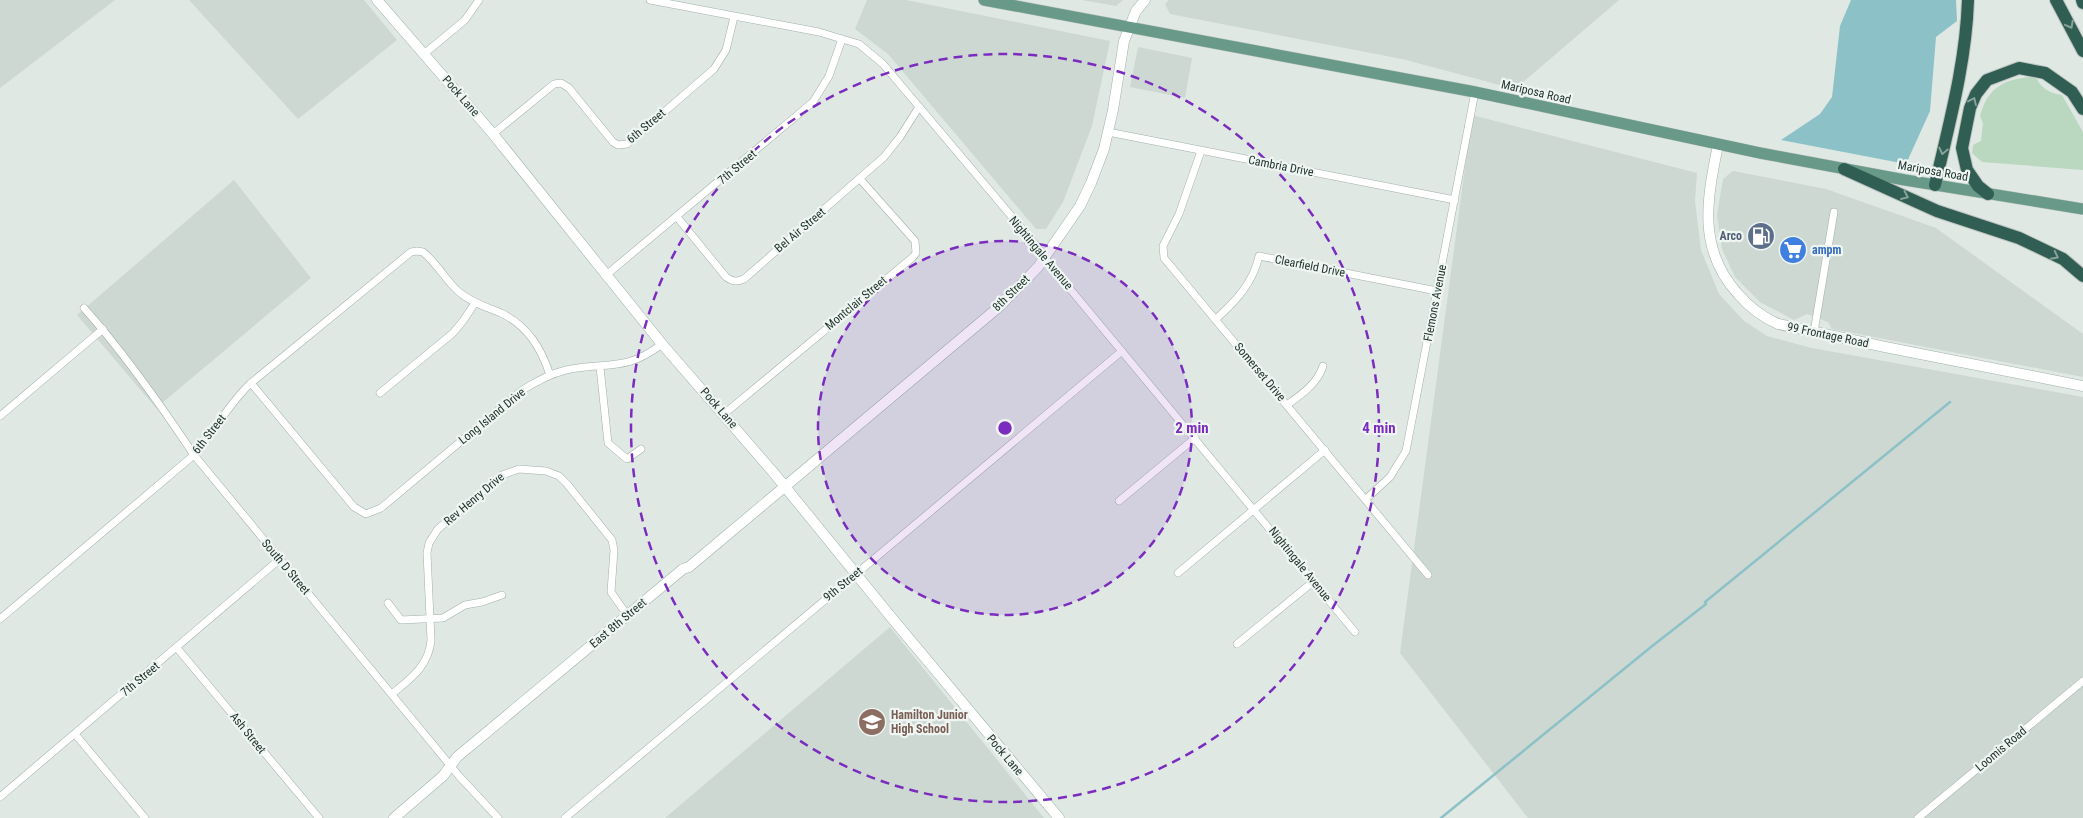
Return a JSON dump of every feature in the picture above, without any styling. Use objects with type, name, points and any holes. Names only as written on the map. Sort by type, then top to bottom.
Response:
[{"type":"highway","points":[[1936,185],[1959,78],[1967,28],[1968,0]]},
{"type":"highway","points":[[2056,0],[2083,51]]},
{"type":"highway","points":[[1988,194],[1978,186],[1967,170],[1962,148],[1970,108],[1976,94],[1987,80],[2019,68],[2046,73],[2072,92],[2083,110]]},
{"type":"highway","points":[[1844,169],[1938,210],[2019,238],[2063,259],[2083,276]]},
{"type":"main road","name":"Mariposa Road","points":[[984,0],[1475,92],[1718,145],[1844,169],[2083,209]]},
{"type":"street","name":"Pock Lane","points":[[377,0],[493,134],[605,276],[724,414],[1059,818]]},
{"type":"street","points":[[424,54],[466,20],[479,0]]},
{"type":"street","name":"Nightingale Avenue","points":[[650,0],[842,38],[855,42],[870,52],[883,64],[919,107],[1255,509],[1355,632]]},
{"type":"street","name":"8th Street","points":[[785,487],[1000,306],[1038,267],[1080,206],[1091,183],[1108,132],[1124,41],[1136,11],[1145,0]]},
{"type":"street","name":"6th Street","points":[[493,134],[554,84],[561,83],[570,88],[613,142],[618,145],[627,144],[714,69],[726,50],[734,17]]},
{"type":"street","name":"7th Street","points":[[605,276],[813,102],[830,76],[842,38]]},
{"type":"street","name":"Flemons Avenue","points":[[1366,499],[1390,477],[1406,451],[1475,92]]},
{"type":"street","name":"Bel Air Street","points":[[677,217],[726,277],[731,281],[739,282],[884,158],[919,107]]},
{"type":"street","name":"Cambria Drive","points":[[1108,132],[1455,200]]},
{"type":"street","name":"99 Frontage Road","points":[[1718,145],[1710,185],[1708,207],[1710,238],[1715,260],[1730,286],[1750,307],[1764,318],[1778,324],[1814,332],[2083,386]]},
{"type":"street","name":"Somerset Drive","points":[[1201,151],[1179,214],[1163,246],[1162,254],[1428,575]]},
{"type":"street","name":"Montclair Street","points":[[724,414],[916,252],[915,242],[860,179]]},
{"type":"street","points":[[1814,332],[1834,212]]},
{"type":"street","name":"6th Street","points":[[0,619],[194,455],[241,392],[251,383],[405,256],[417,251],[428,256],[461,294],[475,302]]},
{"type":"street","name":"Clearfield Drive","points":[[1216,319],[1247,287],[1259,256],[1437,291]]},
{"type":"street","points":[[380,393],[453,332],[463,321],[475,302],[502,314],[524,328],[539,347],[550,375]]},
{"type":"street","name":"South D Street","points":[[84,308],[103,329],[162,408],[194,455],[392,694],[498,818]]},
{"type":"street","points":[[0,416],[103,329]]},
{"type":"street","name":"Long Island Drive","points":[[251,383],[354,507],[366,514],[381,508],[521,391],[550,375],[566,370],[626,364],[640,359],[662,344]]},
{"type":"street","name":"9th Street","points":[[565,818],[1122,351]]},
{"type":"street","points":[[1287,405],[1306,391],[1321,373],[1323,366]]},
{"type":"street","points":[[600,367],[608,442],[627,459],[641,449]]},
{"type":"street","points":[[1119,501],[1195,438]]},
{"type":"street","points":[[1178,573],[1325,450]]},
{"type":"street","name":"Rev Henry Drive","points":[[392,694],[415,675],[428,656],[431,640],[427,553],[432,537],[438,529],[502,475],[519,469],[546,471],[559,476],[609,534],[614,550],[611,592],[627,615]]},
{"type":"street","name":"East 8th Street","points":[[394,818],[443,776],[452,764],[627,615],[683,569],[689,567],[785,487]]},
{"type":"street","name":"7th Street","points":[[0,797],[280,559]]},
{"type":"street","points":[[1237,644],[1314,581]]},
{"type":"street","points":[[388,603],[401,620],[430,619],[443,618],[464,605],[482,602],[502,595]]},
{"type":"street","name":"Ash Street","points":[[177,648],[319,818]]},
{"type":"street","name":"Loomis Road","points":[[1918,818],[2083,681]]},
{"type":"street","points":[[74,734],[145,818]]},
{"type":"shaded area","points":[[0,0],[115,0],[0,88]]},
{"type":"shaded area","points":[[189,0],[364,0],[397,40],[298,119]]},
{"type":"shaded area","points":[[867,0],[906,0],[1110,41],[1092,126],[1063,202],[1046,229],[1036,229],[888,54],[855,29]]},
{"type":"shaded area","points":[[1082,0],[1123,0],[1116,6]]},
{"type":"shaded area","points":[[1169,0],[1619,0],[1515,89],[1402,59],[1170,14],[1165,4]]},
{"type":"shaded area","points":[[1138,47],[1192,58],[1185,98],[1130,87]]},
{"type":"shaded area","points":[[1472,115],[1697,173],[1695,201],[1701,250],[1719,294],[1744,321],[1767,336],[1812,348],[2083,397],[2083,818],[1528,818],[1400,653]]},
{"type":"shaded area","points":[[1733,171],[1826,189],[1936,228],[2083,334],[2083,377],[1832,329],[1828,322],[1807,314],[1794,320],[1760,302],[1735,277],[1722,249],[1717,215],[1723,179]]},
{"type":"shaded area","points":[[234,180],[311,278],[156,408],[77,315]]},
{"type":"shaded area","name":"Hamilton Junior High School","points":[[890,627],[1044,818],[665,818]]},
{"type":"green space","points":[[2031,77],[2037,79],[2041,86],[2062,95],[2083,132],[2083,170],[1982,162],[1972,153],[1973,145],[1981,141],[1983,123],[1980,116],[1992,92],[2004,83]]},
{"type":"water","points":[[1851,0],[1956,0],[1957,21],[1936,37],[1930,111],[1906,164],[1781,140],[1820,114],[1832,97],[1840,26]]},
{"type":"waterway","points":[[1441,818],[1706,604],[1705,602],[1950,402]]},
{"type":"place","name":"Arco","points":[[1761,236]]},
{"type":"place","name":"ampm","points":[[1793,250]]},
{"type":"place","name":"Hamilton Junior High School","points":[[872,722]]}]
